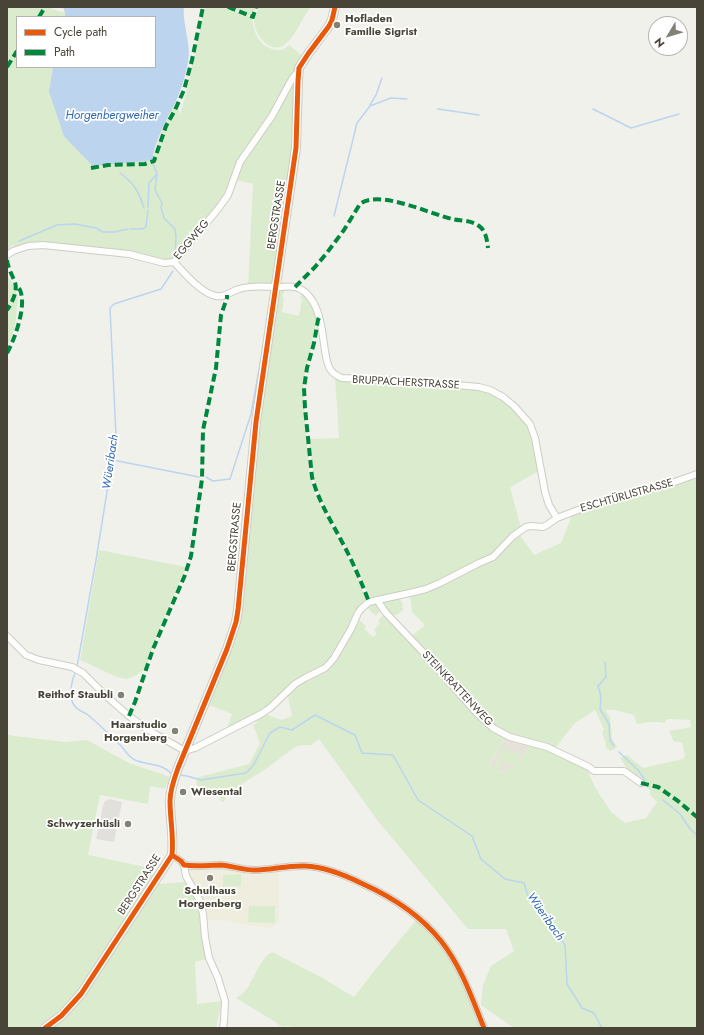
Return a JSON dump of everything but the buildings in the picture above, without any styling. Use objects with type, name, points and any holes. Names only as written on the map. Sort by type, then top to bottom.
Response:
[{"type":"street","name":"BERGSTRASSE","points":[[45,1028],[64,1013],[81,994],[172,855],[170,796],[176,772],[224,656],[237,616],[256,422],[296,148],[298,73],[303,60],[329,26],[335,7]]},
{"type":"street","name":"EGGWEG","points":[[7,255],[13,251],[28,246],[43,245],[129,254],[164,263],[174,262],[228,195],[240,162],[272,116],[292,79],[298,73]]},
{"type":"street","name":"BRUPPACHERSTRASSE","points":[[174,262],[191,280],[211,295],[227,295],[245,288],[295,287],[300,289],[314,302],[319,318],[328,363],[333,373],[339,377],[345,379],[421,382],[479,387],[490,390],[503,397],[514,406],[530,424],[536,438],[544,492],[549,505],[557,518]]},
{"type":"street","name":"ESCHTÜRLISTRASSE","points":[[185,751],[195,748],[261,714],[270,708],[300,680],[325,668],[334,658],[361,609],[369,602],[426,589],[440,583],[479,562],[493,557],[513,536],[526,527],[543,527],[557,518],[599,502],[666,485],[697,474]]},
{"type":"street","name":"STEINKRATTENWEG","points":[[377,600],[386,613],[475,711],[493,728],[510,737],[547,747],[589,766],[594,772],[624,771],[641,783]]},
{"type":"street","points":[[7,636],[26,655],[39,660],[72,667],[83,672],[106,696],[129,716],[148,730],[185,751]]},
{"type":"street","points":[[172,855],[184,865],[186,876],[200,901],[209,958],[218,978],[224,997],[225,1007],[223,1028]]},
{"type":"street","points":[[184,865],[221,865],[253,870],[280,868],[293,865],[307,866],[322,868],[345,875],[371,888],[411,912],[441,941],[453,959],[472,998],[484,1028]]},
{"type":"shaded area","points":[[506,737],[526,744],[528,750],[516,766],[498,773],[489,766]]},
{"type":"shaded area","points":[[110,799],[122,802],[114,842],[96,839],[103,806],[105,801]]},
{"type":"shaded area","points":[[225,869],[257,875],[277,872],[279,874],[279,923],[271,928],[245,925],[226,920],[207,920],[207,912],[202,897],[189,878],[187,870]]},
{"type":"green space","points":[[7,7],[51,7],[51,9],[65,13],[65,16],[16,16],[16,68],[52,68],[143,161],[152,159],[164,124],[176,101],[180,115],[205,7],[225,7],[252,18],[257,37],[264,45],[276,50],[283,50],[289,45],[303,56],[274,106],[238,161],[226,193],[178,255],[172,260],[159,260],[127,251],[34,242],[15,247],[13,245],[7,250]]},
{"type":"green space","points":[[230,7],[256,7],[253,17]]},
{"type":"green space","points":[[259,7],[311,7],[292,37],[284,45],[274,47],[264,42],[255,27],[254,20]]},
{"type":"green space","points":[[293,82],[295,82],[294,142],[274,283],[248,285],[253,184],[236,180],[243,162]]},
{"type":"green space","points":[[7,274],[15,288],[18,298],[15,328],[7,346]]},
{"type":"green space","points":[[285,289],[282,296],[284,298],[282,312],[299,316],[302,299],[300,298],[302,293],[312,302],[317,319],[304,378],[303,391],[309,469],[313,490],[358,577],[365,600],[360,605],[333,655],[325,664],[267,709],[227,729],[232,714],[207,704],[237,628],[257,438],[278,293]]},
{"type":"green space","points":[[335,377],[417,382],[467,388],[491,393],[509,405],[530,428],[539,471],[510,487],[521,528],[493,554],[439,582],[374,598],[369,596],[319,494],[314,479],[309,439],[339,438]]},
{"type":"green space","points":[[697,478],[697,1028],[514,1028],[481,1005],[483,985],[491,966],[514,951],[506,929],[468,929],[378,821],[319,739],[311,745],[295,747],[267,768],[227,793],[224,802],[219,800],[221,795],[217,792],[213,792],[212,796],[198,794],[196,778],[249,764],[260,743],[253,725],[257,723],[256,719],[265,714],[282,720],[292,716],[288,696],[290,691],[304,680],[317,675],[356,626],[359,620],[366,626],[364,629],[373,637],[377,634],[374,630],[380,623],[378,621],[384,614],[408,639],[425,625],[412,612],[410,596],[485,562],[519,534],[534,555],[561,543],[572,516],[607,504],[650,493]],"holes":[[[595,710],[604,729],[602,733],[606,748],[611,751],[617,747],[612,738],[610,717],[605,710],[615,710],[634,715],[637,724],[651,722],[665,723],[666,720],[669,719],[690,720],[691,727],[669,731],[674,742],[676,741],[682,743],[685,755],[683,759],[643,768],[627,755],[620,758],[629,772],[650,790],[650,795],[657,802],[646,818],[625,823],[611,812],[595,787],[586,767],[552,752],[575,723]],[[506,737],[525,744],[528,747],[528,750],[516,766],[498,773],[489,765]]]},
{"type":"green space","points":[[99,550],[186,567],[145,668],[133,677],[126,679],[117,677],[80,660]]},
{"type":"green space","points":[[398,598],[402,602],[403,610],[397,615],[394,615],[389,612],[383,604],[384,601]]},
{"type":"green space","points":[[375,603],[381,609],[376,616],[367,606]]},
{"type":"green space","points":[[7,735],[65,742],[87,740],[129,763],[170,777],[165,789],[150,786],[148,804],[100,795],[88,855],[146,867],[155,877],[75,998],[61,1012],[40,1028],[7,1028]]},
{"type":"green space","points":[[504,747],[514,754],[516,751],[521,754],[512,767],[497,756]]},
{"type":"green space","points":[[498,760],[503,765],[498,771],[492,766]]},
{"type":"green space","points":[[241,874],[241,886],[223,887],[223,875]]},
{"type":"green space","points":[[158,881],[160,884],[184,882],[198,900],[206,959],[195,962],[197,1004],[222,1001],[216,1028],[49,1028],[64,1017]]},
{"type":"green space","points":[[249,906],[275,906],[275,923],[248,922]]},
{"type":"green space","points":[[417,919],[432,933],[454,964],[483,1028],[282,1027],[236,998],[246,990],[261,963],[272,952],[321,977],[354,997]]},
{"type":"water","name":"Horgenbergweiher","points":[[63,7],[184,7],[184,20],[189,49],[187,67],[178,97],[158,139],[153,155],[153,161],[150,160],[93,166],[64,136],[49,92],[53,68],[156,68],[156,16],[65,16]]},
{"type":"waterway","points":[[370,105],[376,95],[382,78]]},
{"type":"waterway","points":[[334,216],[357,123],[370,106],[391,98],[407,99]]},
{"type":"waterway","points":[[438,109],[479,115]]},
{"type":"waterway","points":[[593,109],[631,128],[679,114]]},
{"type":"waterway","name":"Wüeribach","points":[[148,207],[149,183],[157,174],[152,161]]},
{"type":"waterway","name":"Wüeribach","points":[[120,173],[129,180],[135,188],[144,208]]},
{"type":"waterway","name":"Wüeribach","points":[[157,174],[155,190],[162,203],[161,208],[164,218],[175,229],[175,256]]},
{"type":"waterway","name":"Wüeribach","points":[[130,229],[142,229],[146,227],[148,210]]},
{"type":"waterway","points":[[19,241],[57,225],[75,224],[96,228],[103,232],[114,232],[128,229]]},
{"type":"waterway","name":"Wüeribach","points":[[77,667],[116,436],[110,308],[114,304],[161,289],[173,271]]},
{"type":"waterway","points":[[206,477],[213,481],[230,479],[251,414],[264,342]]},
{"type":"waterway","points":[[113,460],[199,477]]},
{"type":"waterway","points":[[605,662],[606,677],[598,686],[601,696],[600,709],[609,724],[610,740],[614,746]]},
{"type":"waterway","name":"Wüeribach","points":[[76,671],[71,690],[71,697],[74,706],[97,723],[133,759],[159,766],[168,770],[172,774]]},
{"type":"waterway","name":"Wüeribach","points":[[179,775],[201,780],[246,773],[253,766],[270,733],[280,727],[292,730],[315,715],[355,735],[362,753],[393,755],[418,800],[472,836],[481,859],[505,879],[524,883],[529,899],[539,905],[565,945],[567,984],[582,1008],[594,1013],[602,1028]]},
{"type":"waterway","points":[[619,752],[638,770],[645,780]]},
{"type":"waterway","points":[[663,800],[680,814],[690,829],[697,835]]},
{"type":"marked path","points":[[40,16],[45,7]]},
{"type":"marked path","points":[[91,168],[108,165],[145,164],[154,161],[166,126],[184,90],[203,7]]},
{"type":"marked path","points":[[228,7],[253,17],[256,7]]},
{"type":"marked path","points":[[7,67],[16,53]]},
{"type":"marked path","points":[[295,287],[326,254],[344,230],[360,204],[369,200],[379,199],[392,201],[452,219],[473,223],[479,226],[485,233],[488,248]]},
{"type":"marked path","points":[[7,260],[16,286],[14,297],[7,310]]},
{"type":"marked path","points":[[7,353],[16,331],[21,313],[22,296],[20,289],[16,285]]},
{"type":"marked path","points":[[129,716],[153,649],[185,575],[191,556],[202,479],[203,430],[216,368],[221,315],[227,295]]},
{"type":"marked path","points":[[319,318],[307,368],[304,388],[312,477],[321,502],[353,563],[369,602]]},
{"type":"marked path","points":[[641,783],[658,787],[697,817]]},
{"type":"cycle path","points":[[45,1028],[61,1016],[81,994],[172,855],[173,842],[170,801],[172,784],[227,649],[236,622],[238,610],[256,422],[296,148],[299,68],[329,26],[335,7]]},
{"type":"cycle path","points":[[172,855],[184,865],[189,866],[221,865],[254,870],[299,866],[320,868],[335,872],[385,895],[415,915],[441,941],[460,972],[484,1028]]},
{"type":"place","name":"Hofladen Familie Sigrist","points":[[337,25]]},
{"type":"place","name":"Reithof Staubli","points":[[121,695]]},
{"type":"place","name":"Haarstudio Horgenberg","points":[[175,731]]},
{"type":"place","name":"Wiesental","points":[[183,792]]},
{"type":"place","name":"Schwyzerhüsli","points":[[128,824]]},
{"type":"place","name":"Schulhaus Horgenberg","points":[[210,878]]}]
